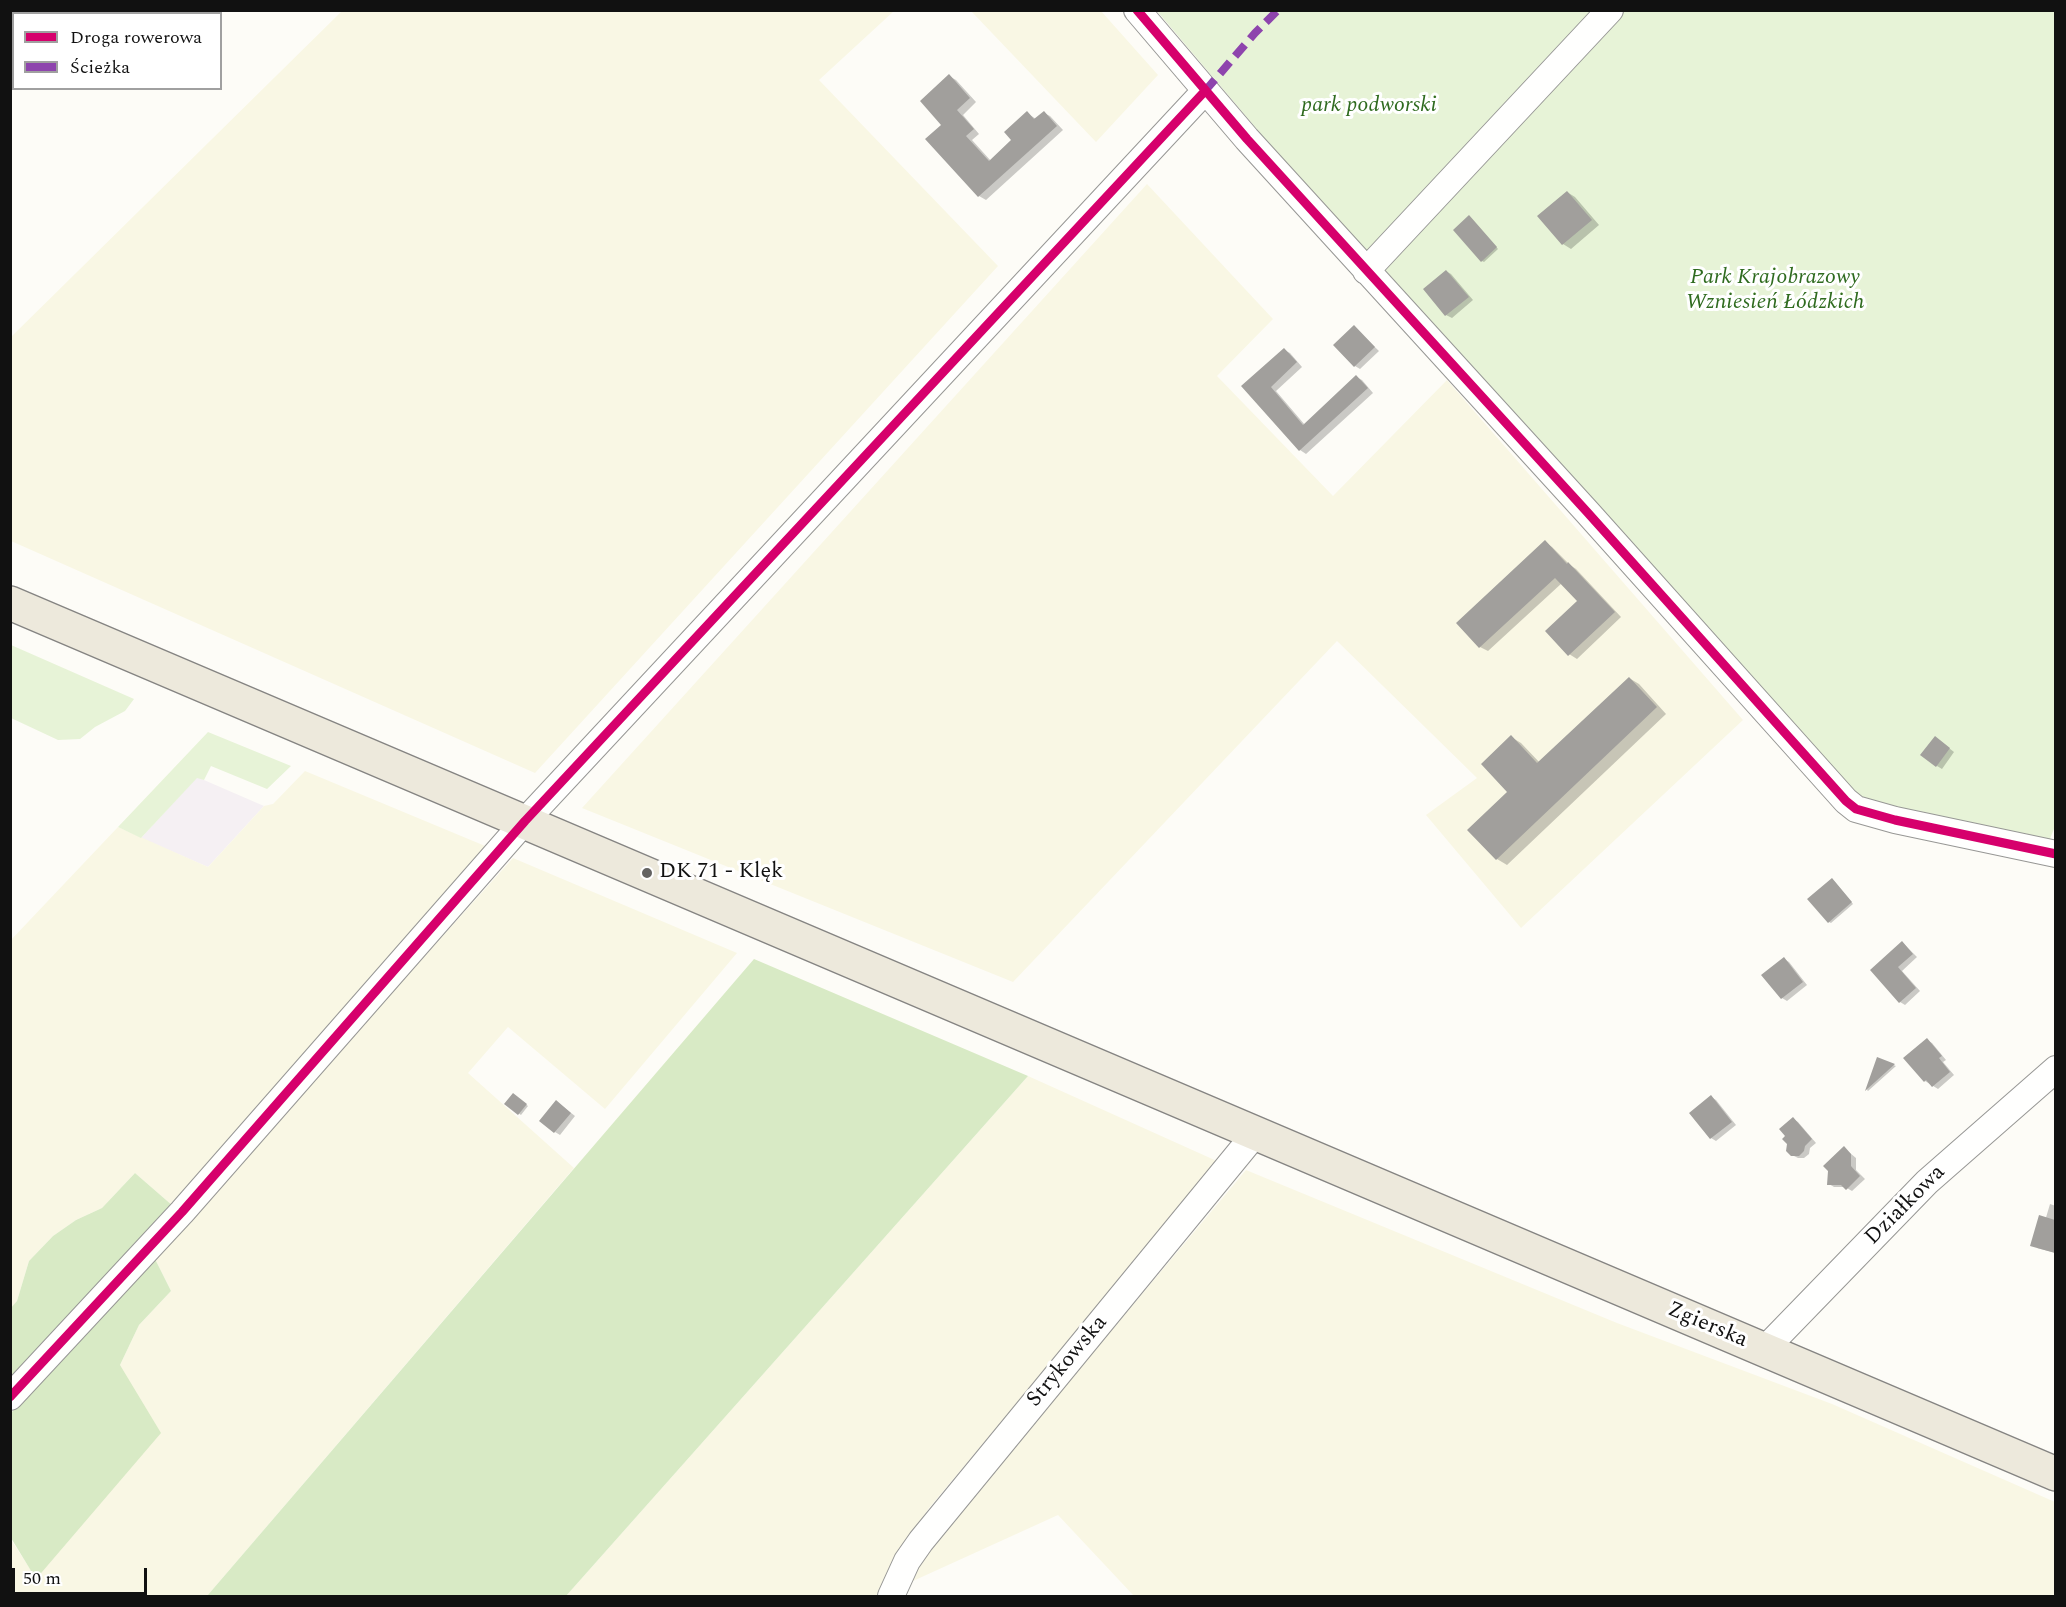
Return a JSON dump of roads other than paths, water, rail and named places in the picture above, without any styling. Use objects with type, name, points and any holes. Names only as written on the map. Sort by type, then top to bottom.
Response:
[{"type":"main road","name":"Zgierska","points":[[10,603],[2055,1474]]},
{"type":"street","points":[[1137,10],[1205,91],[1366,271],[1588,513],[1846,801],[1856,808],[1894,820],[2055,854]]},
{"type":"street","points":[[1366,271],[1610,10]]},
{"type":"street","points":[[10,1397],[182,1212],[525,821],[1205,91]]},
{"type":"street","name":"Działkowa","points":[[1764,1350],[1927,1182],[2055,1069]]},
{"type":"street","name":"Strykowska","points":[[891,1596],[907,1562],[921,1541],[1256,1134]]},
{"type":"place","name":"DK 71 - Klęk","points":[[647,873]]},
{"type":"park label","name":"park podworski","points":[[1369,107]]},
{"type":"park label","name":"Park Krajobrazowy Wzniesień Łódzkich","points":[[1775,292]]}]
